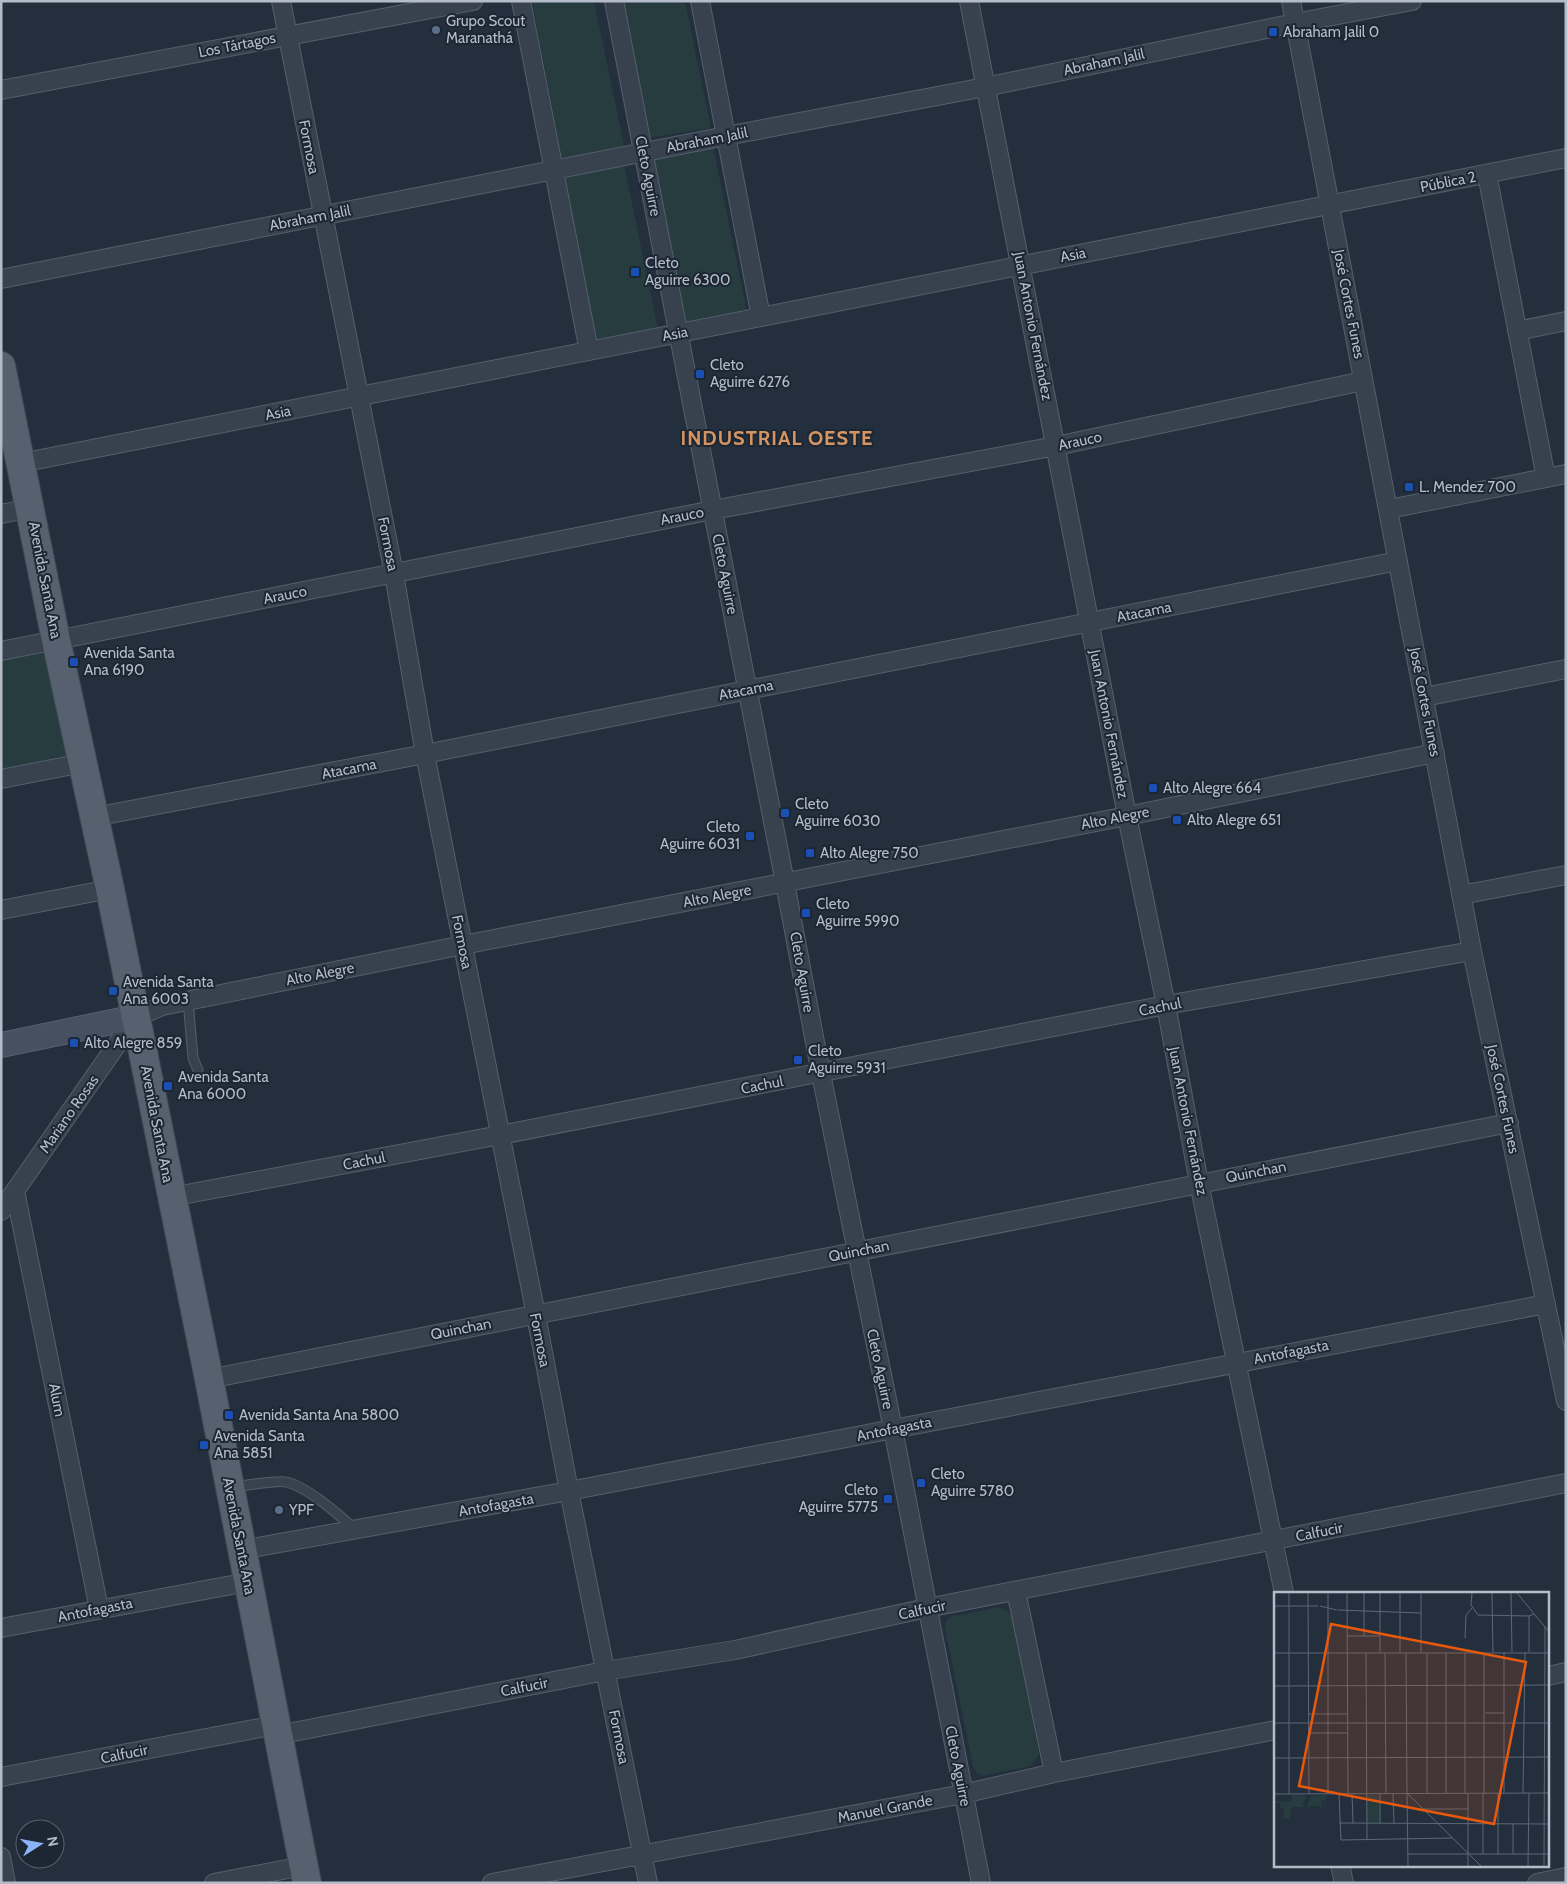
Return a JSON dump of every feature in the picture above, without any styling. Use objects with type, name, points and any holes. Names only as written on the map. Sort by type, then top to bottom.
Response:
[{"type":"main road","name":"Avenida Santa Ana","points":[[2,376],[136,1017],[209,1379],[305,1874]]},
{"type":"main road","name":"Alto Alegre","points":[[1,1045],[136,1017]]},
{"type":"street","name":"Formosa","points":[[280,1],[394,574],[425,754],[536,1315],[569,1492],[648,1883]]},
{"type":"street","name":"Los Tártagos","points":[[1,90],[473,1]]},
{"type":"street","points":[[521,1],[589,351]]},
{"type":"street","name":"Cleto Aguirre","points":[[614,1],[786,883],[820,1074],[981,1883]]},
{"type":"street","points":[[700,1],[761,317]]},
{"type":"street","name":"Juan Antonio Fernández","points":[[969,1],[1127,816],[1166,1005],[1199,1183],[1284,1592]]},
{"type":"street","name":"José Cortes Funes","points":[[1291,1],[1461,895],[1566,1401]]},
{"type":"street","name":"Abraham Jalil","points":[[1,279],[726,136],[986,87],[1295,23],[1412,1]]},
{"type":"street","name":"Pública 2","points":[[1329,203],[1372,197],[1566,158]]},
{"type":"street","points":[[1487,174],[1546,478]]},
{"type":"street","name":"Asia","points":[[21,463],[678,334],[1329,203]]},
{"type":"street","points":[[1517,331],[1566,322]]},
{"type":"street","name":"Arauco","points":[[1,651],[712,510],[1056,446],[1363,381]]},
{"type":"street","points":[[1389,510],[1566,474]]},
{"type":"street","points":[[1,514],[31,508]]},
{"type":"street","name":"Atacama","points":[[94,817],[1090,623],[1398,560]]},
{"type":"street","points":[[1424,697],[1566,669]]},
{"type":"street","name":"Alto Alegre","points":[[136,1017],[162,1006],[188,1000],[1127,816],[1435,753]]},
{"type":"street","points":[[1,779],[83,763]]},
{"type":"street","points":[[1461,895],[1566,875]]},
{"type":"street","points":[[1,910],[110,889]]},
{"type":"street","name":"Cachul","points":[[171,1197],[500,1136],[1166,1005],[1472,951]]},
{"type":"street","name":"Mariano Rosas","points":[[1,1211],[136,1017]]},
{"type":"street","name":"Quinchan","points":[[209,1379],[1509,1123]]},
{"type":"street","name":"Alum","points":[[15,1191],[99,1609]]},
{"type":"street","name":"Antofagasta","points":[[241,1550],[569,1492],[1236,1362],[1546,1304]]},
{"type":"street","name":"Calfucir","points":[[1,1777],[734,1650],[927,1608],[1566,1483]]},
{"type":"street","name":"Antofagasta","points":[[1,1628],[248,1582]]},
{"type":"street","points":[[1016,1591],[1054,1773]]},
{"type":"street","points":[[1550,1676],[1566,1672]]},
{"type":"street","name":"Manuel Grande","points":[[492,1883],[964,1794],[1054,1773],[1274,1730]]},
{"type":"street","points":[[1,1857],[6,1883]]},
{"type":"street","points":[[1340,1866],[1344,1883]]},
{"type":"street","points":[[214,1883],[305,1874]]},
{"type":"street","points":[[1537,1883],[1566,1877]]},
{"type":"lane","points":[[188,1000],[193,1058],[198,1070]]},
{"type":"lane","points":[[229,1488],[285,1482],[306,1492],[330,1508],[356,1530]]},
{"type":"green space","points":[[532,1],[594,1],[625,150],[562,160]]},
{"type":"green space","points":[[622,1],[685,1],[711,128],[648,138]]},
{"type":"green space","points":[[713,146],[747,312],[684,322],[654,160]]},
{"type":"green space","points":[[624,164],[658,329],[595,339],[565,177]]},
{"type":"green space","points":[[47,649],[69,760],[1,773],[1,658]]},
{"type":"green space","points":[[998,1607],[1006,1610],[1013,1617],[1039,1753],[1036,1760],[1030,1766],[982,1776],[973,1767],[945,1628],[946,1621],[951,1617]]},
{"type":"place","name":"Grupo Scout Maranathá","points":[[436,30]]},
{"type":"place","name":"Abraham Jalil 0","points":[[1273,32]]},
{"type":"place","name":"Cleto Aguirre 6300","points":[[635,272]]},
{"type":"place","name":"Cleto Aguirre 6276","points":[[700,374]]},
{"type":"place","name":"L. Mendez 700","points":[[1409,487]]},
{"type":"place","name":"Avenida Santa Ana 6190","points":[[74,662]]},
{"type":"place","name":"Alto Alegre 664","points":[[1153,788]]},
{"type":"place","name":"Cleto Aguirre 6030","points":[[785,813]]},
{"type":"place","name":"Alto Alegre 651","points":[[1177,820]]},
{"type":"place","name":"Cleto Aguirre 6031","points":[[750,836]]},
{"type":"place","name":"Alto Alegre 750","points":[[810,853]]},
{"type":"place","name":"Cleto Aguirre 5990","points":[[806,913]]},
{"type":"place","name":"Avenida Santa Ana 6003","points":[[113,991]]},
{"type":"place","name":"Alto Alegre 859","points":[[74,1043]]},
{"type":"place","name":"Cleto Aguirre 5931","points":[[798,1060]]},
{"type":"place","name":"Avenida Santa Ana 6000","points":[[168,1086]]},
{"type":"place","name":"Avenida Santa Ana 5800","points":[[229,1415]]},
{"type":"place","name":"Avenida Santa Ana 5851","points":[[204,1445]]},
{"type":"place","name":"Cleto Aguirre 5780","points":[[921,1483]]},
{"type":"place","name":"Cleto Aguirre 5775","points":[[888,1499]]},
{"type":"place","name":"YPF","points":[[279,1510]]},
{"type":"district","name":"INDUSTRIAL OESTE","points":[[777,438]]}]
